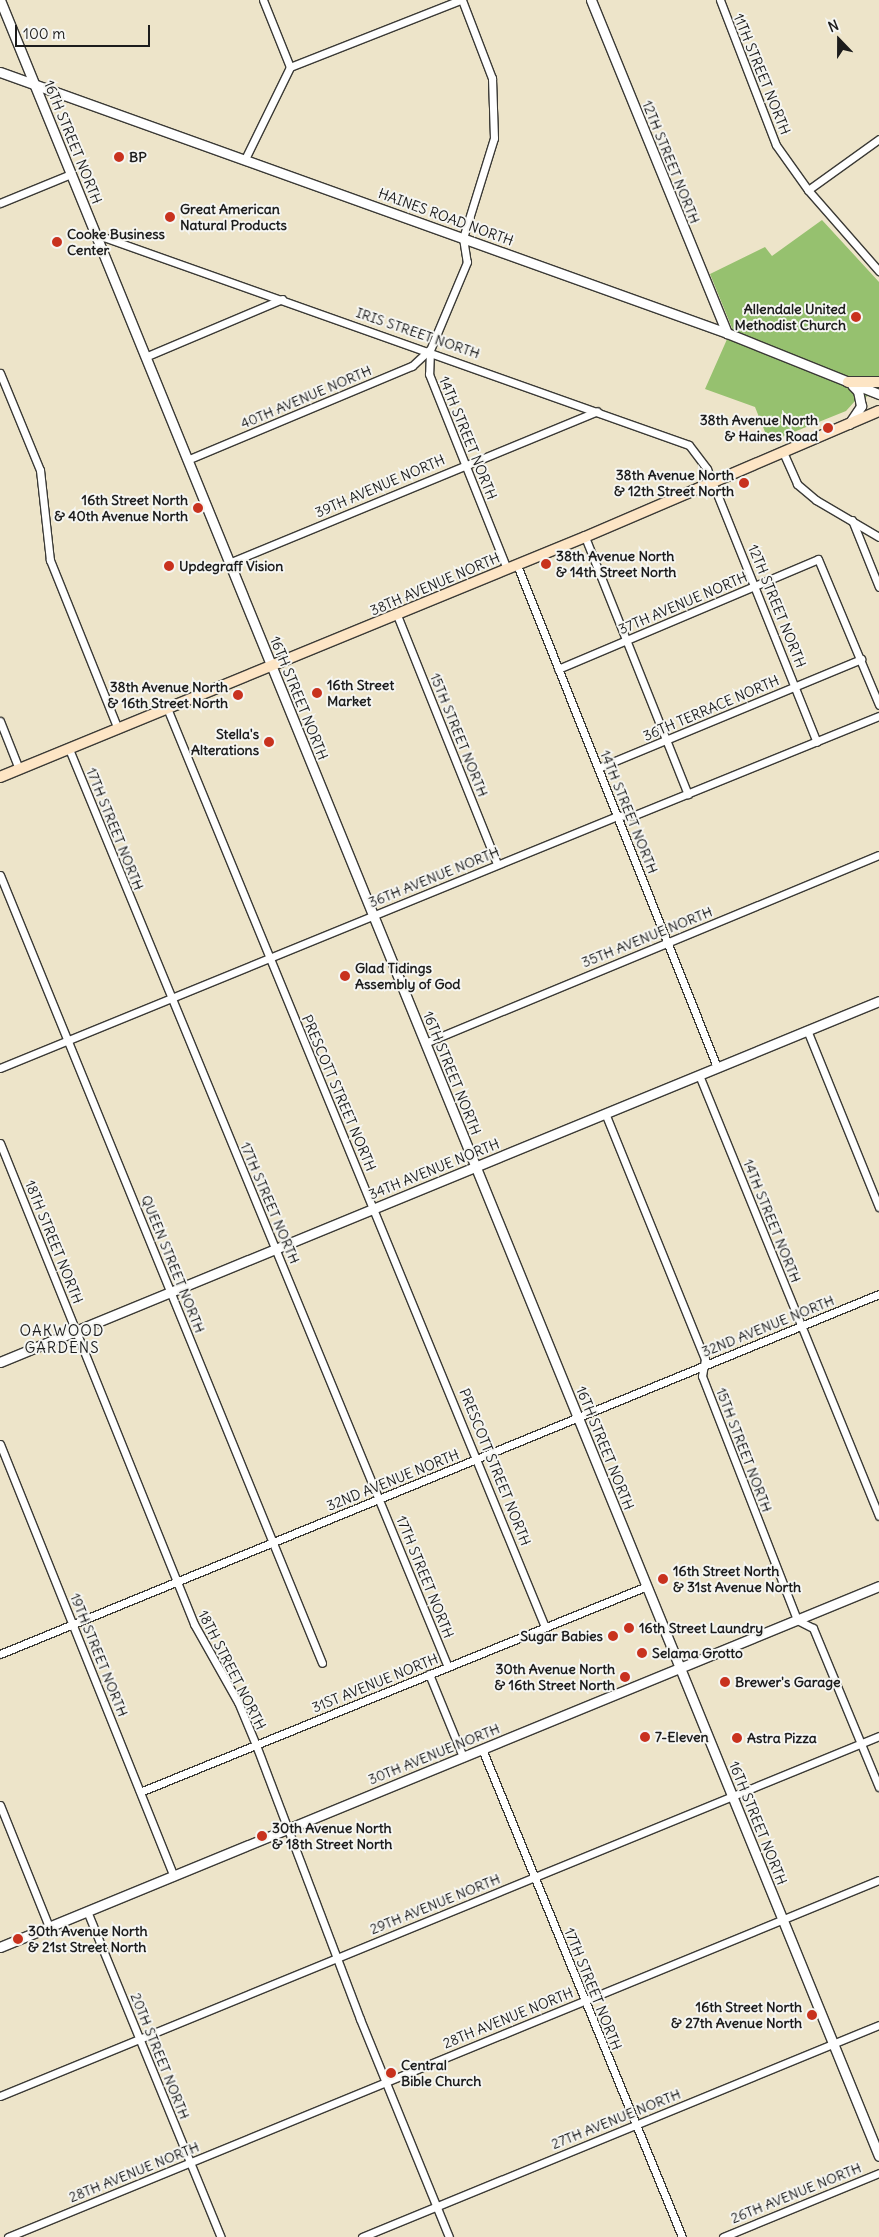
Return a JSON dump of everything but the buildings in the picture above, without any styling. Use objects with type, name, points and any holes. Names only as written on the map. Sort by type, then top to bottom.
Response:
[{"type":"main road","points":[[848,382],[879,382]]},
{"type":"main road","name":"38TH AVENUE NORTH","points":[[0,777],[585,537],[879,411]]},
{"type":"street","name":"16TH STREET NORTH","points":[[0,0],[879,2156]]},
{"type":"street","points":[[263,0],[290,67]]},
{"type":"street","points":[[245,159],[290,67],[461,0]]},
{"type":"street","name":"14TH STREET NORTH","points":[[461,0],[492,78],[495,110],[487,167],[463,238],[467,262],[430,350],[429,374],[465,464],[558,669],[717,1067]]},
{"type":"street","name":"12TH STREET NORTH","points":[[590,0],[727,334]]},
{"type":"street","name":"11TH STREET NORTH","points":[[720,0],[773,137],[808,190],[879,271]]},
{"type":"street","name":"HAINES ROAD NORTH","points":[[0,72],[727,334],[879,394]]},
{"type":"street","points":[[808,190],[879,139]]},
{"type":"street","points":[[0,203],[71,174]]},
{"type":"street","name":"IRIS STREET NORTH","points":[[95,234],[430,350],[689,445],[700,454],[712,481]]},
{"type":"street","points":[[145,356],[282,299]]},
{"type":"street","name":"40TH AVENUE NORTH","points":[[187,460],[412,366],[430,350]]},
{"type":"street","points":[[0,374],[40,470],[50,560],[118,729]]},
{"type":"street","points":[[848,382],[861,398],[850,424]]},
{"type":"street","name":"39TH AVENUE NORTH","points":[[229,563],[465,464],[598,411]]},
{"type":"street","points":[[783,452],[797,484],[879,537]]},
{"type":"street","name":"12TH STREET NORTH","points":[[712,481],[817,742]]},
{"type":"street","points":[[852,520],[879,587]]},
{"type":"street","points":[[585,537],[688,794]]},
{"type":"street","name":"37TH AVENUE NORTH","points":[[558,669],[818,559],[861,659]]},
{"type":"street","name":"15TH STREET NORTH","points":[[397,615],[497,864]]},
{"type":"street","points":[[861,659],[879,705]]},
{"type":"street","name":"36TH TERRACE NORTH","points":[[598,768],[861,659]]},
{"type":"street","name":"PRESCOTT STREET NORTH","points":[[167,708],[268,958],[479,1458],[546,1627]]},
{"type":"street","name":"36TH AVENUE NORTH","points":[[0,1068],[497,864],[617,816],[635,815],[879,716]]},
{"type":"street","points":[[0,721],[19,769]]},
{"type":"street","name":"17TH STREET NORTH","points":[[69,749],[169,998],[276,1249],[448,1667]]},
{"type":"street","name":"35TH AVENUE NORTH","points":[[425,1043],[879,855]]},
{"type":"street","name":"QUEEN STREET NORTH","points":[[0,875],[322,1663]]},
{"type":"street","name":"34TH AVENUE NORTH","points":[[0,1362],[879,1001]]},
{"type":"street","points":[[807,1030],[879,1207]]},
{"type":"street","name":"14TH STREET NORTH","points":[[699,1075],[879,1516]]},
{"type":"street","name":"15TH STREET NORTH","points":[[605,1113],[705,1359],[702,1376],[797,1620]]},
{"type":"street","name":"18TH STREET NORTH","points":[[0,1143],[177,1582],[256,1745],[290,1828],[386,2082],[449,2237]]},
{"type":"street","name":"32ND AVENUE NORTH","points":[[0,1654],[879,1294]]},
{"type":"street","name":"19TH STREET NORTH","points":[[0,1444],[174,1876]]},
{"type":"street","name":"31ST AVENUE NORTH","points":[[140,1792],[646,1586]]},
{"type":"street","name":"30TH AVENUE NORTH","points":[[0,1947],[879,1586]]},
{"type":"street","points":[[797,1620],[813,1628],[879,1787]]},
{"type":"street","points":[[429,1674],[462,1757]]},
{"type":"street","name":"29TH AVENUE NORTH","points":[[0,2096],[879,1736]]},
{"type":"street","name":"17TH STREET NORTH","points":[[482,1749],[682,2237]]},
{"type":"street","points":[[0,1805],[49,1927]]},
{"type":"street","name":"28TH AVENUE NORTH","points":[[8,2237],[879,1880]]},
{"type":"street","name":"20TH STREET NORTH","points":[[87,1911],[221,2237]]},
{"type":"street","name":"27TH AVENUE NORTH","points":[[362,2237],[879,2025]]},
{"type":"street","name":"26TH AVENUE NORTH","points":[[723,2237],[879,2173]]},
{"type":"green space","points":[[822,220],[879,282],[879,392],[855,401],[846,411],[769,442],[755,407],[705,389],[732,328],[710,274],[765,247],[772,256]]},
{"type":"place","name":"BP","points":[[119,157]]},
{"type":"place","name":"Great American Natural Products","points":[[170,217]]},
{"type":"place","name":"Cooke Business Center","points":[[57,242]]},
{"type":"place","name":"Allendale United Methodist Church","points":[[856,317]]},
{"type":"place","name":"38th Avenue North & Haines Road","points":[[828,428]]},
{"type":"place","name":"38th Avenue North & 12th Street North","points":[[744,483]]},
{"type":"place","name":"16th Street North & 40th Avenue North","points":[[198,508]]},
{"type":"place","name":"38th Avenue North & 14th Street North","points":[[546,564]]},
{"type":"place","name":"Updegraff Vision","points":[[169,566]]},
{"type":"place","name":"16th Street Market","points":[[317,693]]},
{"type":"place","name":"38th Avenue North & 16th Street North","points":[[238,695]]},
{"type":"place","name":"Stella's Alterations","points":[[269,742]]},
{"type":"place","name":"Glad Tidings Assembly of God","points":[[345,976]]},
{"type":"place","name":"16th Street North & 31st Avenue North","points":[[663,1579]]},
{"type":"place","name":"16th Street Laundry","points":[[629,1628]]},
{"type":"place","name":"Sugar Babies","points":[[613,1636]]},
{"type":"place","name":"Selama Grotto","points":[[642,1653]]},
{"type":"place","name":"30th Avenue North & 16th Street North","points":[[625,1677]]},
{"type":"place","name":"Brewer's Garage","points":[[725,1682]]},
{"type":"place","name":"7-Eleven","points":[[645,1737]]},
{"type":"place","name":"Astra Pizza","points":[[737,1738]]},
{"type":"place","name":"30th Avenue North & 18th Street North","points":[[262,1836]]},
{"type":"place","name":"30th Avenue North & 21st Street North","points":[[18,1939]]},
{"type":"place","name":"16th Street North & 27th Avenue North","points":[[812,2015]]},
{"type":"place","name":"Central Bible Church","points":[[391,2073]]},
{"type":"district","name":"OAKWOOD GARDENS","points":[[62,1338]]}]
